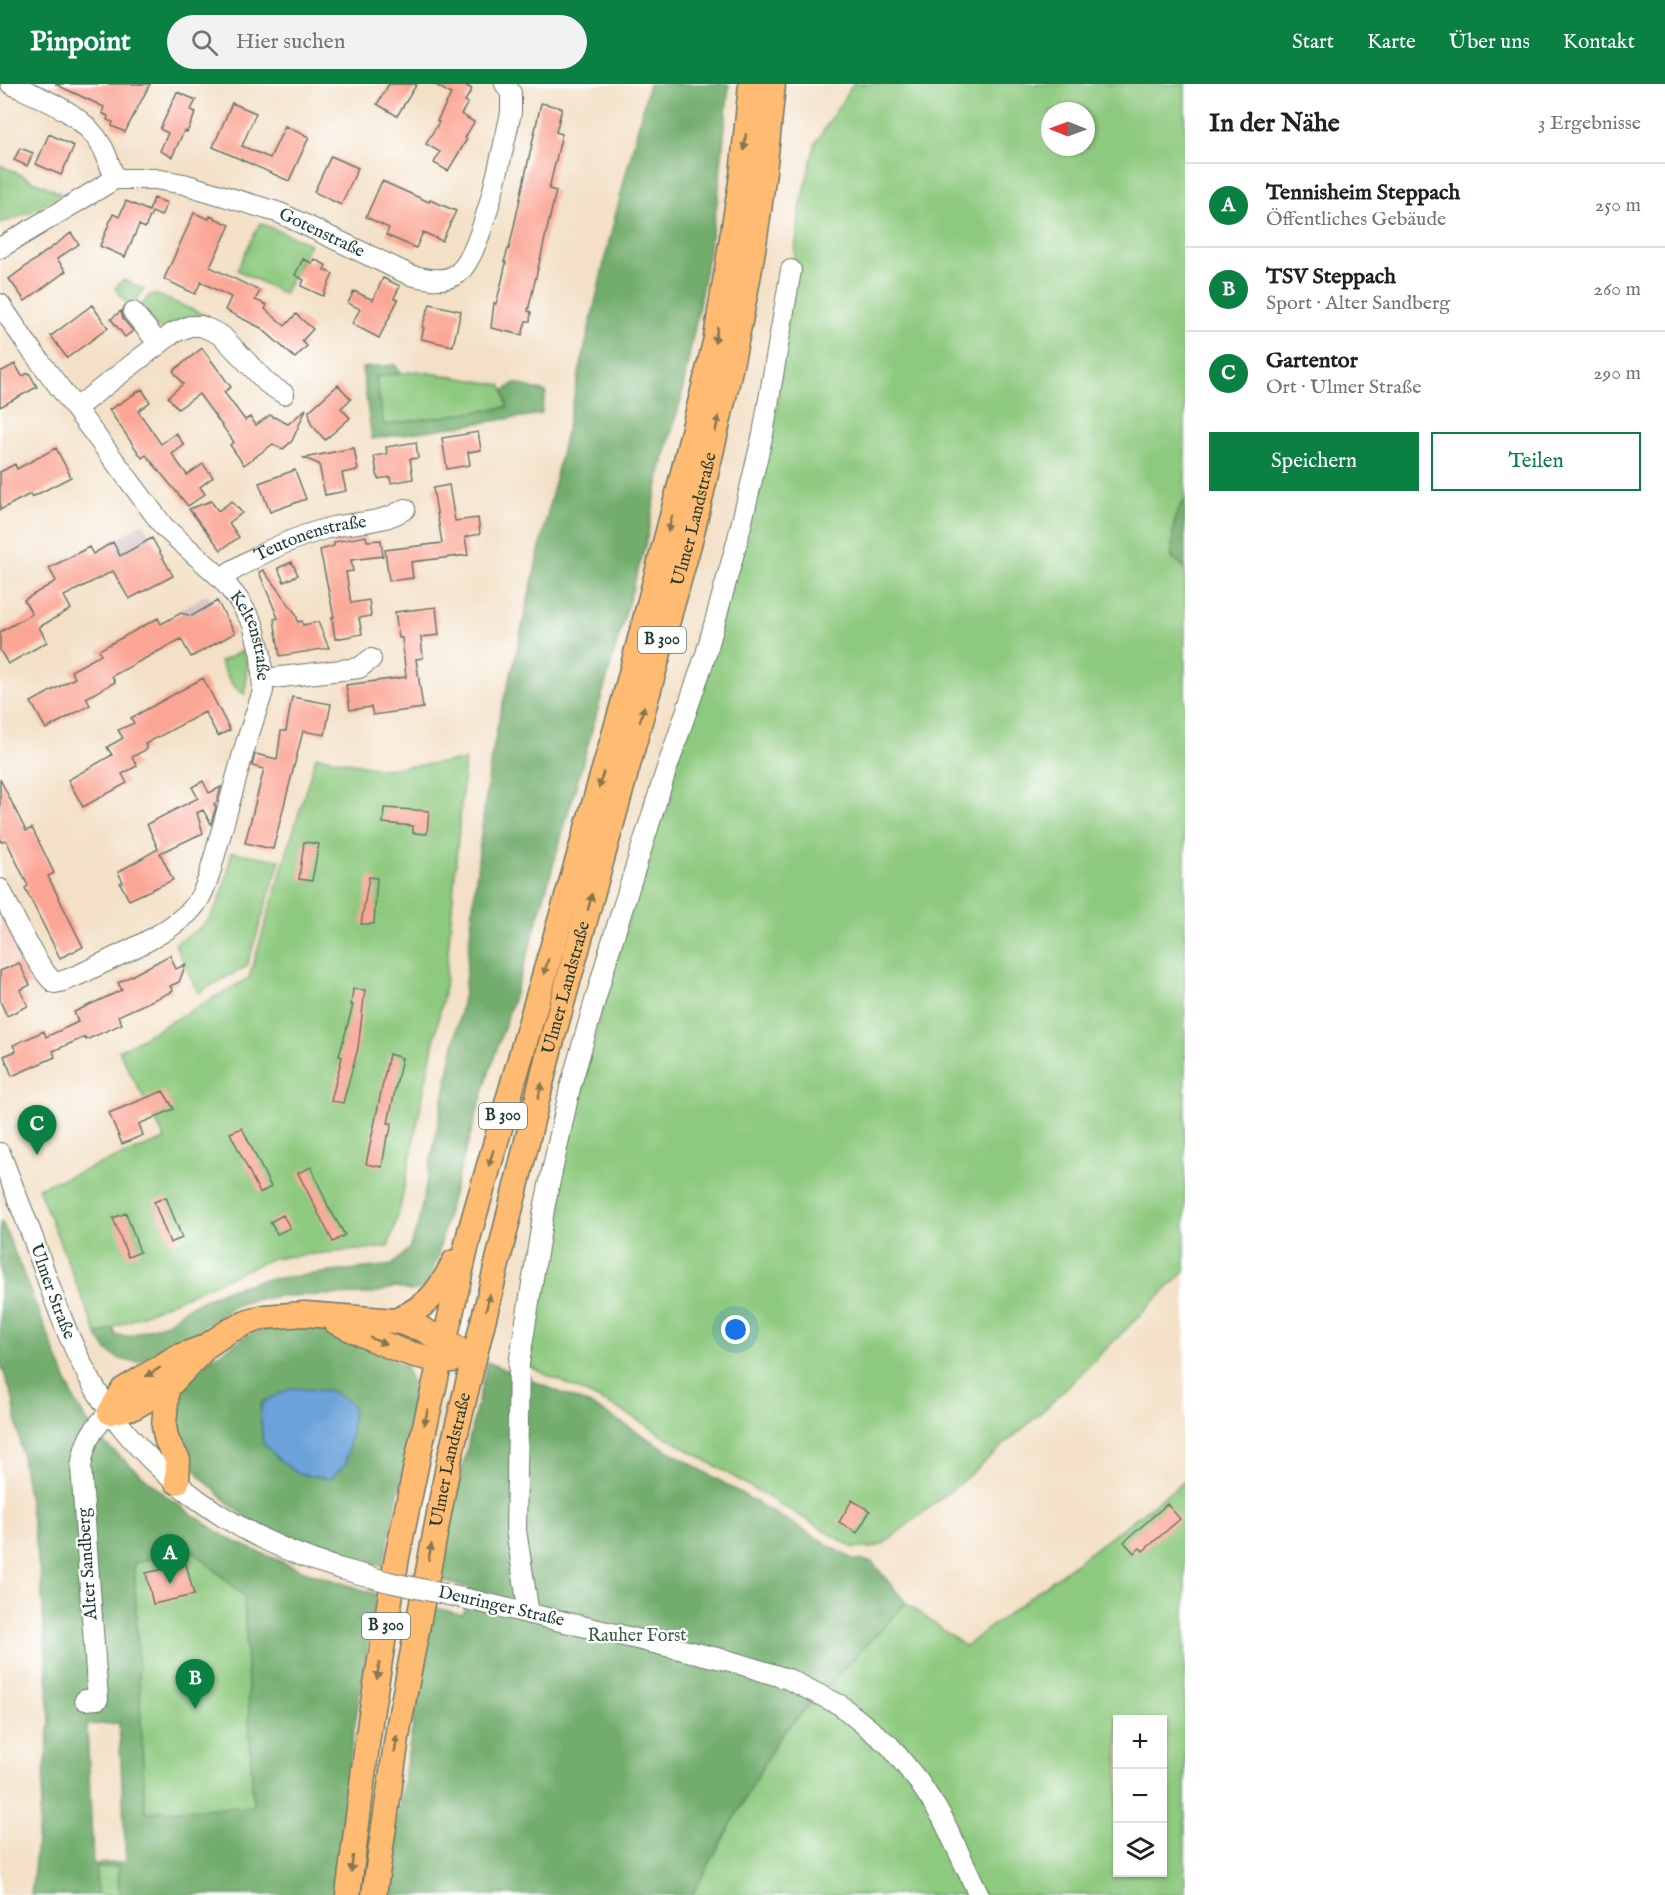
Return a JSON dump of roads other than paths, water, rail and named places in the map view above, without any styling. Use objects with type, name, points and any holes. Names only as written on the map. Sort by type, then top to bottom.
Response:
[{"type":"main road","name":"Ulmer Landstraße","points":[[348,1895],[370,1721],[397,1557],[442,1350],[470,1231],[623,704],[716,338],[742,176],[751,84]]},
{"type":"main road","name":"Ulmer Landstraße","points":[[374,1895],[399,1724],[448,1461],[550,1047],[688,548],[709,461],[742,310],[763,181],[773,84]]},
{"type":"main road","points":[[396,1321],[427,1302],[441,1287],[470,1231]]},
{"type":"main road","points":[[105,1417],[123,1390],[176,1358],[205,1347],[229,1331],[264,1317],[283,1314],[396,1321],[422,1329],[442,1350]]},
{"type":"main road","points":[[324,1317],[405,1352],[442,1350],[474,1359]]},
{"type":"main road","points":[[105,1417],[134,1407],[167,1388],[205,1347]]},
{"type":"main road","points":[[167,1388],[164,1427],[167,1441],[178,1460],[177,1482]]},
{"type":"street","points":[[0,248],[115,179],[102,147],[88,128],[76,117],[11,84]]},
{"type":"street","name":"Gotenstraße","points":[[115,179],[155,179],[184,184],[280,213],[410,275],[442,279],[457,274],[466,265],[478,240],[511,113],[511,93],[505,84]]},
{"type":"street","points":[[529,1614],[516,1530],[519,1364],[545,1203],[570,1088],[611,945],[706,654],[737,542],[763,434],[791,270]]},
{"type":"street","name":"Keltenstraße","points":[[0,304],[164,527],[221,578],[238,599],[253,624],[264,679],[263,691],[203,892],[188,913],[166,929],[77,976],[56,983],[48,978],[0,889]]},
{"type":"street","points":[[133,312],[159,344]]},
{"type":"street","points":[[76,408],[173,333],[190,326],[209,329],[222,336],[268,384],[284,394]]},
{"type":"street","name":"Teutonenstraße","points":[[221,578],[258,556],[292,540],[325,529],[391,518],[405,509]]},
{"type":"street","points":[[264,679],[359,668],[371,658]]},
{"type":"street","name":"Ulmer Straße","points":[[0,1153],[56,1303],[105,1417]]},
{"type":"street","name":"Deuringer Straße","points":[[105,1417],[204,1504],[253,1535],[306,1558],[338,1568],[730,1661],[788,1679],[840,1705],[890,1746],[919,1782],[942,1817],[979,1895]]},
{"type":"street","name":"Alter Sandberg","points":[[85,1700],[98,1699],[81,1467],[84,1447],[93,1429],[105,1417]]},
{"type":"water","points":[[293,1388],[331,1391],[353,1406],[346,1464],[330,1479],[298,1474],[278,1459],[263,1443],[262,1406],[271,1398]]},
{"type":"place","name":"Gartentor","points":[[37,1155]]},
{"type":"place","name":"Tennisheim Steppach","points":[[170,1584]]},
{"type":"place","name":"TSV Steppach","points":[[195,1709]]},
{"type":"park label","name":"Rauher Forst","points":[[637,1636]]}]
